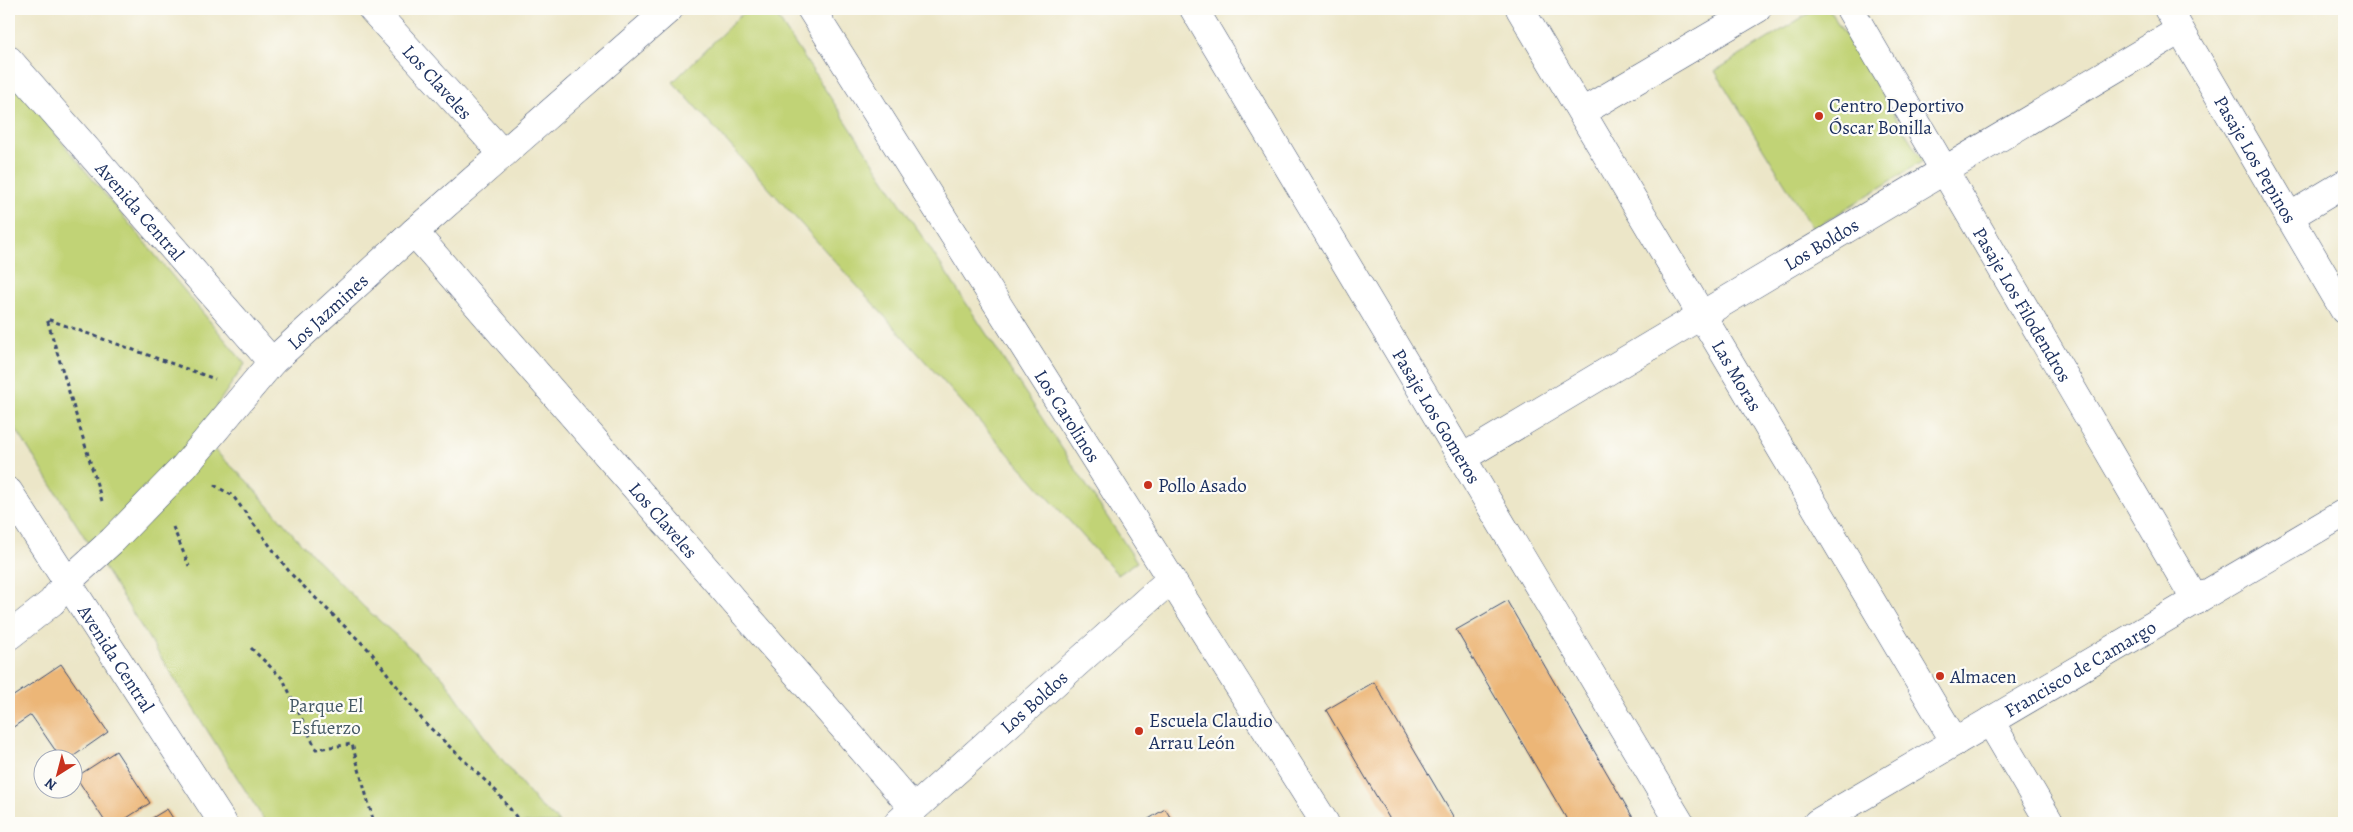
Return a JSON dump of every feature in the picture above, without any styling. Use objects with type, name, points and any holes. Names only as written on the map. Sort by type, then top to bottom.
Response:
[{"type":"street","name":"Los Claveles","points":[[372,9],[503,154]]},
{"type":"street","name":"Los Jazmines","points":[[9,636],[52,602],[67,582],[113,540],[184,467],[272,362],[414,232],[669,9]]},
{"type":"street","name":"Los Carolinos","points":[[811,9],[1325,823]]},
{"type":"street","name":"Pasaje Los Gomeros","points":[[1194,9],[1680,823]]},
{"type":"street","name":"Las Moras","points":[[1520,9],[1955,742]]},
{"type":"street","points":[[1582,112],[1757,9]]},
{"type":"street","name":"Pasaje Los Filodendros","points":[[1850,9],[2196,601]]},
{"type":"street","name":"Los Boldos","points":[[1462,458],[1945,170],[2174,19]]},
{"type":"street","name":"Pasaje Los Pepinos","points":[[2174,19],[2344,310]]},
{"type":"street","name":"Avenida Central","points":[[9,60],[272,362]]},
{"type":"street","points":[[2289,217],[2344,184]]},
{"type":"street","name":"Los Claveles","points":[[414,232],[906,816]]},
{"type":"street","name":"Avenida Central","points":[[9,492],[223,823]]},
{"type":"street","name":"Francisco de Camargo","points":[[1817,823],[2344,514]]},
{"type":"street","name":"Los Boldos","points":[[906,816],[1171,579]]},
{"type":"street","points":[[1990,721],[2050,823]]},
{"type":"path","points":[[113,540],[47,319],[248,390]]},
{"type":"path","points":[[184,467],[233,496],[291,574],[371,652],[424,722],[496,791],[521,823]]},
{"type":"path","points":[[251,648],[283,679],[316,749],[352,744],[374,823]]},
{"type":"green space","points":[[747,9],[772,9],[1137,562],[1118,575],[673,82]]},
{"type":"green space","name":"Centro Deportivo Óscar Bonilla","points":[[1816,9],[1829,9],[1923,161],[1813,229],[1715,71]]},
{"type":"green space","name":"Parque El Esfuerzo","points":[[9,78],[245,364],[197,434],[246,480],[300,542],[364,607],[443,677],[488,742],[538,804],[560,823],[266,823],[9,418]]},
{"type":"building","points":[[1507,601],[1636,823],[1569,823],[1456,630]]},
{"type":"building","points":[[61,664],[108,732],[82,750],[55,750],[31,715],[9,730],[9,699]]},
{"type":"building","points":[[1374,682],[1457,823],[1392,823],[1326,710]]},
{"type":"building","points":[[116,751],[150,803],[119,823],[106,823],[82,786],[82,773]]},
{"type":"building","points":[[167,809],[176,823],[144,823]]},
{"type":"building","points":[[1165,809],[1174,823],[1142,823]]},
{"type":"place","name":"Centro Deportivo Óscar Bonilla","points":[[1819,116]]},
{"type":"place","name":"Pollo Asado","points":[[1148,485]]},
{"type":"place","name":"Almacen","points":[[1940,676]]},
{"type":"place","name":"Escuela Claudio Arrau León","points":[[1139,731]]}]
